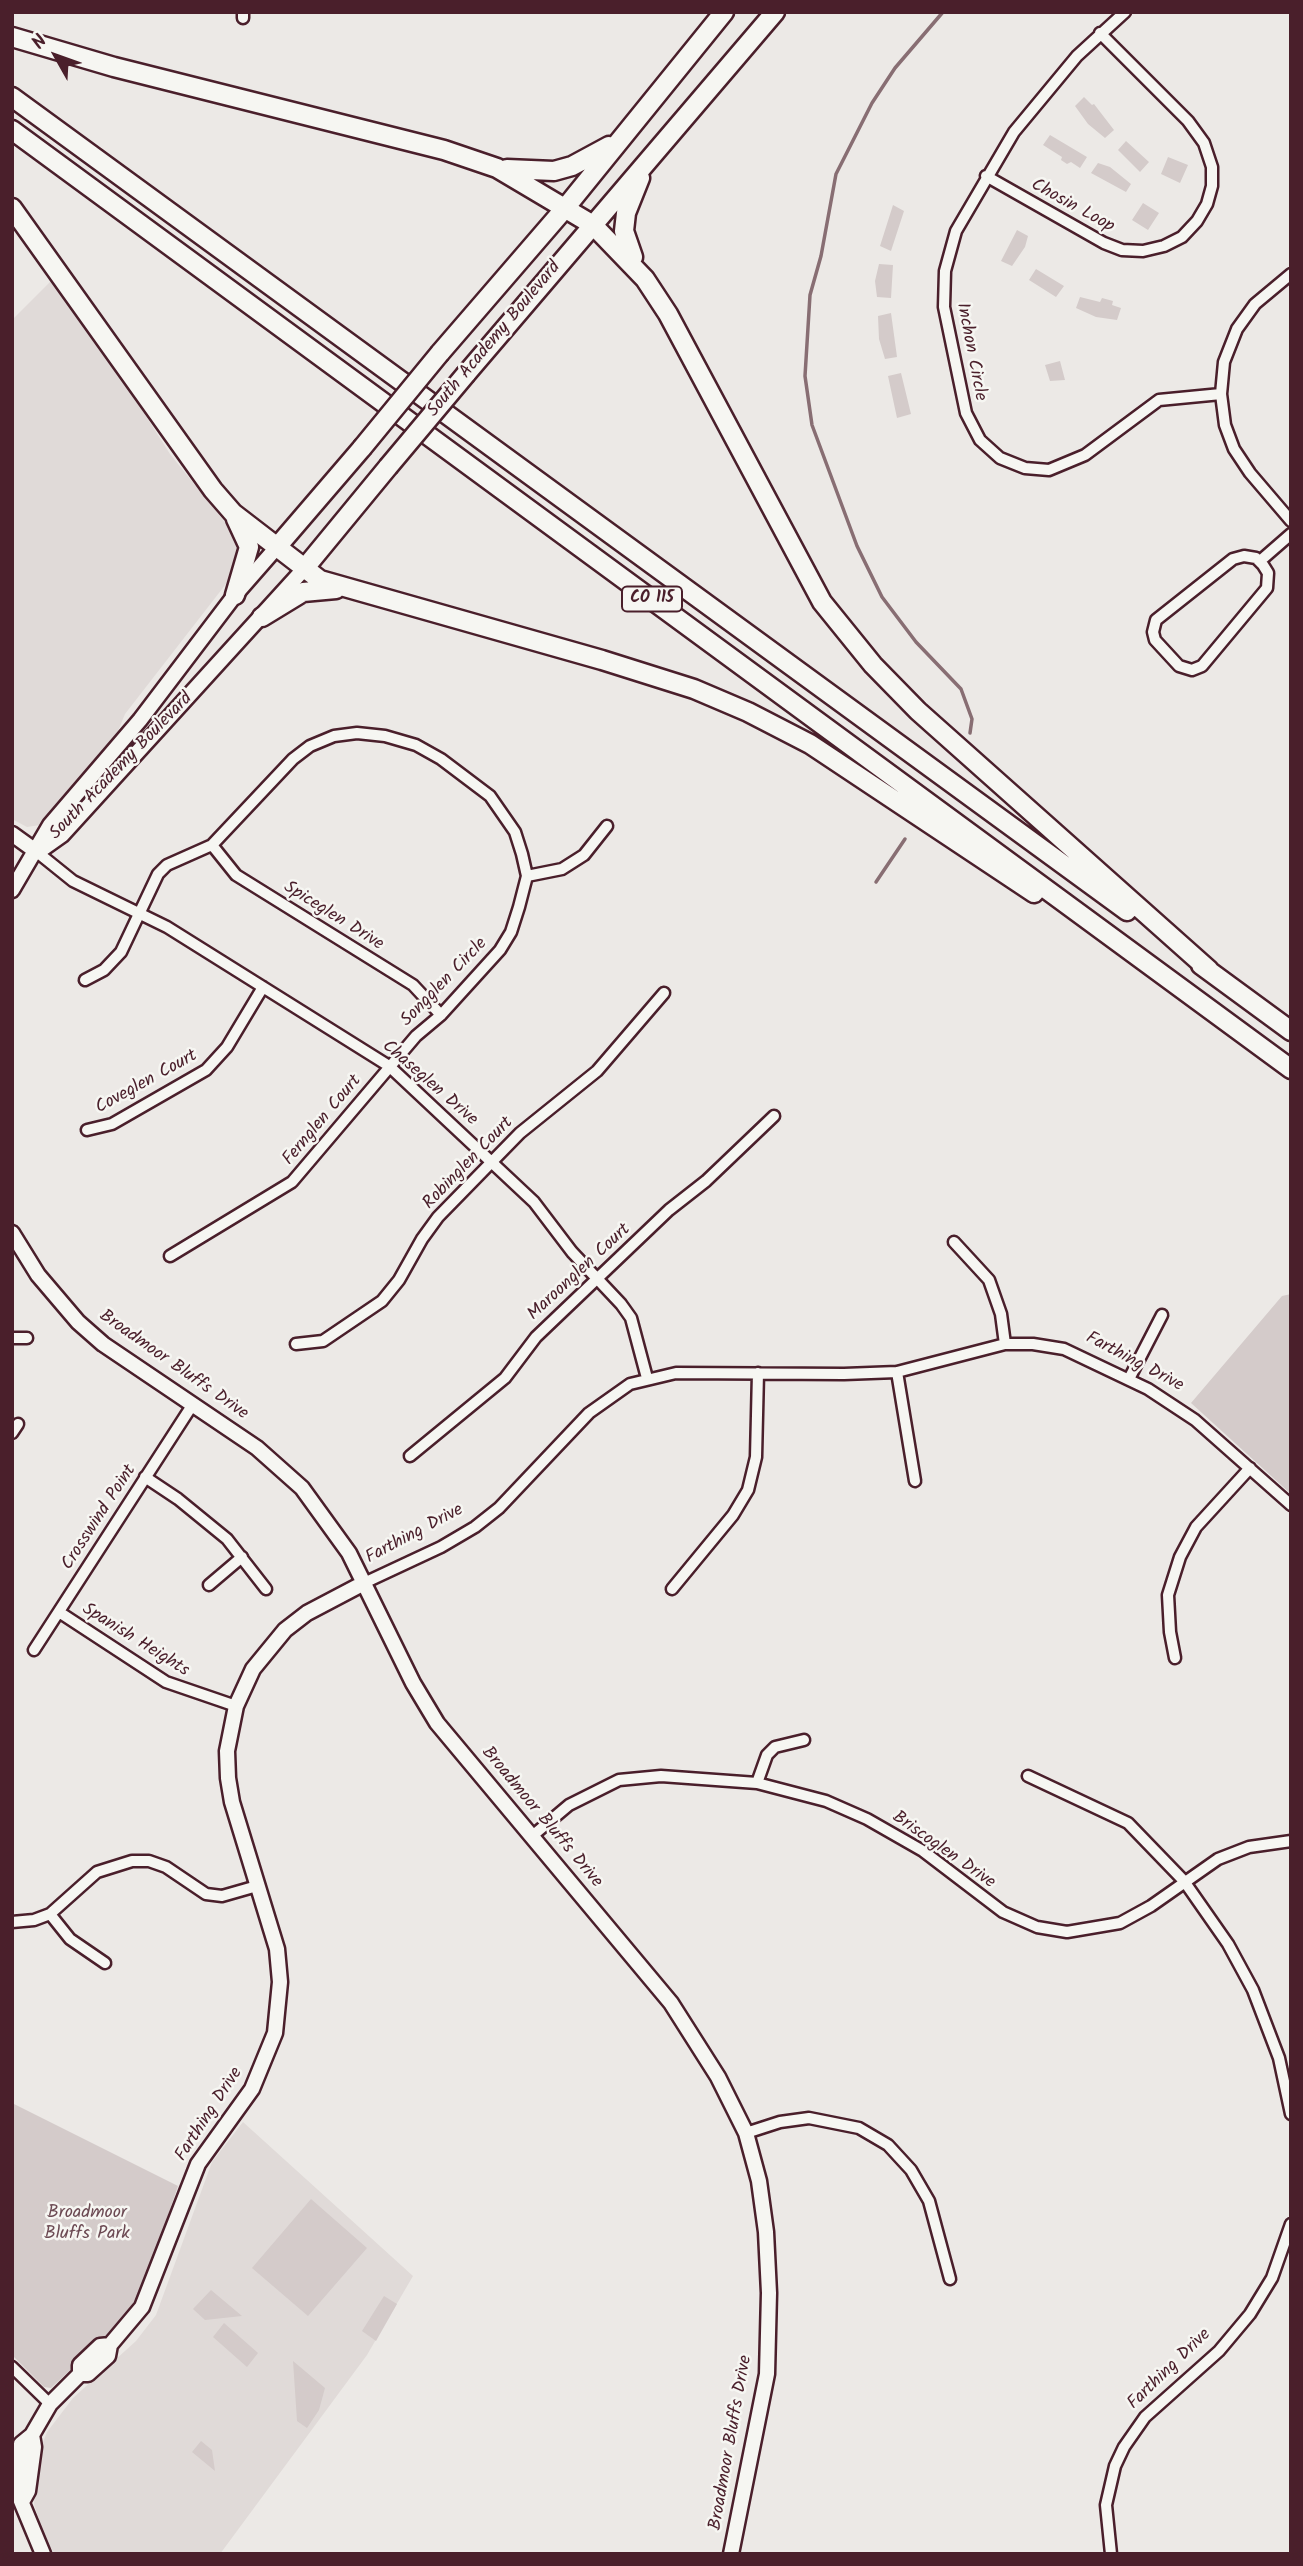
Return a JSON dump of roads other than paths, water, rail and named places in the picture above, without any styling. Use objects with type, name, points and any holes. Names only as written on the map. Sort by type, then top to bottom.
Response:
[{"type":"highway","name":"South Academy Boulevard","points":[[277,547],[566,207],[724,12]]},
{"type":"highway","name":"South Academy Boulevard","points":[[304,569],[466,374],[773,14]]},
{"type":"highway","points":[[12,37],[114,67],[444,150],[498,168],[593,225],[645,279]]},
{"type":"highway","name":"CO 115","points":[[12,97],[1291,1031]]},
{"type":"highway","name":"CO 115","points":[[12,130],[1291,1069]]},
{"type":"highway","points":[[498,168],[529,171],[572,166],[624,137]]},
{"type":"highway","points":[[647,161],[626,212],[624,231],[627,247],[668,314],[822,602],[864,655],[918,711],[1209,970]]},
{"type":"highway","points":[[12,208],[213,490],[233,513],[304,569],[340,588],[541,641],[694,689],[748,712],[810,744],[1082,925],[1147,964]]},
{"type":"highway","points":[[233,513],[249,547],[236,595]]},
{"type":"highway","points":[[262,617],[303,592],[340,588]]},
{"type":"street","name":"Inchon Circle","points":[[1125,12],[1100,33],[1014,132],[986,176],[955,234],[947,257],[944,295],[966,413],[987,447],[1018,466],[1040,470],[1058,468],[1085,455],[1159,400],[1221,394]]},
{"type":"street","name":"Chosin Loop","points":[[986,176],[1104,243],[1122,250],[1143,251],[1164,246],[1182,237],[1197,221],[1207,205],[1212,186],[1212,167],[1204,143],[1195,128],[1100,33]]},
{"type":"street","points":[[1291,274],[1255,304],[1237,329],[1224,362],[1221,394],[1225,425],[1234,449],[1250,473],[1291,521]]},
{"type":"street","points":[[1260,561],[1291,534]]},
{"type":"street","name":"South Academy Boulevard","points":[[37,852],[50,825],[140,720],[236,595],[277,547]]},
{"type":"street","points":[[1244,556],[1260,561],[1268,573],[1266,590],[1202,666],[1187,669],[1175,663],[1153,635],[1159,616],[1233,559],[1244,556]]},
{"type":"street","name":"South Academy Boulevard","points":[[37,852],[62,835],[304,569]]},
{"type":"street","points":[[85,980],[113,962],[158,874],[167,865],[212,845],[232,827],[278,773],[310,746],[334,736],[357,733],[385,736],[416,746],[441,759],[490,796],[515,832],[527,876],[562,869],[584,855],[607,826]]},
{"type":"street","points":[[12,834],[37,852],[12,890]]},
{"type":"street","name":"Spiceglen Drive","points":[[212,845],[236,876],[413,985],[440,1015]]},
{"type":"street","name":"Chaseglen Drive","points":[[37,852],[73,881],[167,927],[389,1066],[534,1202],[572,1252],[599,1278],[631,1318],[648,1378]]},
{"type":"street","name":"Songglen Circle","points":[[389,1066],[500,950],[511,932],[527,876]]},
{"type":"street","name":"Coveglen Court","points":[[88,1130],[111,1124],[206,1070],[227,1047],[263,987]]},
{"type":"street","name":"Robinglen Court","points":[[296,1344],[323,1341],[382,1301],[400,1280],[422,1239],[438,1217],[548,1108],[597,1071],[664,993]]},
{"type":"street","name":"Fernglen Court","points":[[170,1256],[292,1182],[389,1066]]},
{"type":"street","name":"Maroonglen Court","points":[[410,1456],[505,1378],[536,1337],[669,1210],[706,1181],[774,1116]]},
{"type":"street","name":"Broadmoor Bluffs Drive","points":[[12,1233],[38,1275],[78,1322],[103,1344],[257,1448],[302,1488],[349,1553],[413,1683],[437,1723],[671,2003],[718,2077],[746,2133],[763,2203],[769,2333],[764,2398],[731,2554]]},
{"type":"street","points":[[954,1242],[989,1280],[1001,1314],[1005,1345]]},
{"type":"street","points":[[1129,1379],[1162,1315]]},
{"type":"street","points":[[12,1338],[27,1338]]},
{"type":"street","name":"Farthing Drive","points":[[43,2554],[32,2532],[23,2500],[16,2489],[21,2444],[32,2435],[50,2404],[79,2374],[80,2365],[100,2346],[110,2345],[142,2307],[198,2164],[252,2089],[275,2034],[280,1982],[277,1949],[228,1778],[227,1751],[236,1706],[253,1670],[285,1630],[307,1613],[364,1583],[442,1548],[475,1527],[499,1508],[604,1399],[648,1378],[676,1373],[897,1372],[1005,1345],[1033,1344],[1064,1349],[1129,1379],[1189,1416],[1291,1505]]},
{"type":"street","points":[[897,1372],[915,1481]]},
{"type":"street","points":[[672,1589],[733,1515],[748,1490],[756,1457],[758,1373]]},
{"type":"street","name":"Crosswind Point","points":[[34,1650],[193,1404]]},
{"type":"street","points":[[1175,1658],[1168,1595],[1180,1557],[1196,1527],[1250,1468]]},
{"type":"street","points":[[145,1478],[210,1524],[242,1557],[266,1589]]},
{"type":"street","points":[[209,1585],[242,1557]]},
{"type":"street","name":"Spanish Heights","points":[[58,1612],[166,1682],[236,1706]]},
{"type":"street","points":[[757,1783],[767,1755],[775,1747],[804,1740]]},
{"type":"street","name":"Briscoglen Drive","points":[[531,1837],[569,1805],[620,1780],[661,1776],[757,1783],[826,1801],[877,1824],[923,1852],[1003,1912],[1051,1931],[1086,1931],[1120,1923],[1208,1864],[1233,1852],[1291,1841]]},
{"type":"street","points":[[1028,1776],[1128,1823],[1184,1881],[1223,1935],[1253,1990],[1279,2058],[1291,2114]]},
{"type":"street","points":[[12,1922],[34,1920],[50,1913],[97,1872],[132,1861],[149,1861],[166,1867],[206,1894],[222,1896],[257,1886]]},
{"type":"street","points":[[50,1913],[70,1939],[105,1963]]},
{"type":"street","points":[[746,2133],[780,2122],[809,2118],[859,2128],[888,2145],[911,2171],[929,2201],[950,2279]]},
{"type":"street","name":"Farthing Drive","points":[[1111,2554],[1106,2505],[1115,2466],[1124,2447],[1145,2417],[1219,2351],[1251,2314],[1272,2278],[1291,2224]]},
{"type":"street","points":[[12,2367],[50,2404]]},
{"type":"waterway","points":[[943,12],[895,68],[872,103],[836,174],[821,256],[810,295],[805,376],[812,425],[857,546],[882,597],[916,642],[961,689],[972,719],[970,733]]},
{"type":"waterway","points":[[876,882],[905,839]]},
{"type":"park label","name":"Broadmoor Bluffs Park","points":[[87,2224]]}]
